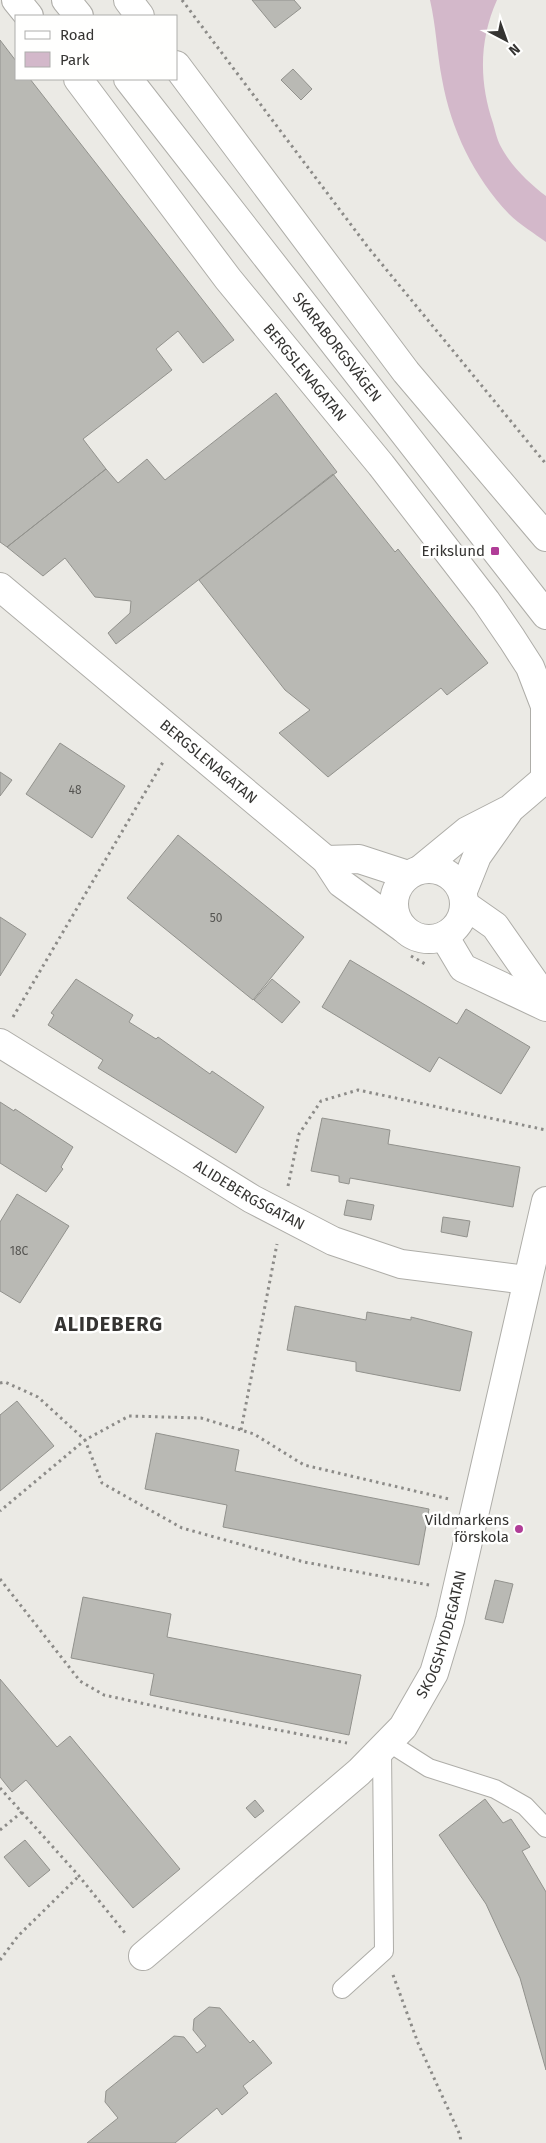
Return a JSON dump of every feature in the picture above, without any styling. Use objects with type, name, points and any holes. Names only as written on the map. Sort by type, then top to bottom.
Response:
[{"type":"street","points":[[16,0],[28,15]]},
{"type":"street","points":[[66,0],[78,15]]},
{"type":"street","points":[[128,0],[139,15]]},
{"type":"street","points":[[178,68],[406,372],[546,538]]},
{"type":"street","name":"BERGSLENAGATAN","points":[[79,80],[228,279],[381,465],[486,601],[538,676],[545,706],[545,778],[510,809],[477,856],[464,898]]},
{"type":"street","name":"SKARABORGSVÄGEN","points":[[129,80],[546,615]]},
{"type":"street","name":"BERGSLENAGATAN","points":[[0,587],[326,860],[341,883],[403,928]]},
{"type":"street","name":"BERGSLENAGATAN","points":[[415,872],[467,831],[510,809]]},
{"type":"street","points":[[326,860],[359,859],[415,872],[435,868],[447,872],[456,880],[464,898],[494,926],[546,999]]},
{"type":"street","points":[[415,872],[400,884],[394,895],[396,918],[410,934],[427,939],[444,936],[455,928],[462,917],[464,898]]},
{"type":"street","points":[[444,936],[463,968],[546,1007]]},
{"type":"street","name":"ALIDEBERGSGATAN","points":[[5,1033],[252,1199],[333,1241],[400,1264],[526,1280]]},
{"type":"street","name":"SKOGSHYDDEGATAN","points":[[143,1956],[359,1772],[403,1727],[434,1673],[457,1590],[526,1280],[546,1201]]},
{"type":"lane","points":[[342,1989],[384,1951],[385,1745],[430,1768],[495,1789],[525,1806],[546,1828]]},
{"type":"path","points":[[182,0],[367,246],[546,464]]},
{"type":"path","points":[[5,1033],[166,757]]},
{"type":"path","points":[[241,1430],[299,1134],[321,1101],[358,1090],[546,1130]]},
{"type":"path","points":[[0,1383],[5,1382],[38,1397],[85,1440],[102,1483],[182,1528],[304,1562],[457,1590]]},
{"type":"path","points":[[0,1510],[85,1440],[129,1416],[201,1418],[254,1434],[304,1465],[476,1505]]},
{"type":"path","points":[[0,1579],[80,1681],[104,1694],[186,1713],[385,1745]]},
{"type":"path","points":[[0,1788],[79,1876],[143,1956]]},
{"type":"path","points":[[0,1830],[22,1812]]},
{"type":"path","points":[[0,1960],[18,1936],[79,1876]]},
{"type":"path","points":[[384,1951],[418,2043],[460,2134],[461,2143]]},
{"type":"green space","points":[[430,0],[497,0],[491,15],[484,46],[483,77],[488,108],[500,145],[509,160],[520,173],[546,196],[546,242],[522,225],[496,200],[466,152],[451,116],[446,98]]},
{"type":"building","points":[[252,0],[294,0],[301,8],[275,28]]},
{"type":"building","points":[[0,40],[15,60],[15,80],[31,80],[234,340],[203,363],[178,331],[156,349],[172,370],[83,439],[106,469],[7,547],[0,542]]},
{"type":"building","points":[[293,69],[312,89],[301,100],[281,80]]},
{"type":"building","points":[[276,393],[337,472],[116,644],[108,633],[130,613],[131,601],[95,597],[65,558],[43,576],[7,547],[106,469],[118,483],[147,459],[165,480]]},
{"type":"building","points":[[333,474],[395,552],[398,549],[488,663],[447,695],[441,688],[328,777],[279,733],[310,710],[285,690],[199,580]]},
{"type":"building","points":[[60,743],[125,786],[92,838],[26,794]]},
{"type":"building","points":[[0,772],[12,780],[0,796]]},
{"type":"building","points":[[178,835],[304,937],[253,1000],[127,898]]},
{"type":"building","points":[[0,917],[26,934],[0,976]]},
{"type":"building","points":[[350,960],[457,1024],[466,1009],[530,1047],[501,1094],[439,1057],[430,1072],[322,1007]]},
{"type":"building","points":[[76,979],[133,1015],[129,1022],[156,1039],[158,1037],[210,1074],[212,1071],[264,1107],[236,1153],[98,1068],[103,1060],[48,1025],[54,1015],[51,1013]]},
{"type":"building","points":[[272,979],[300,1002],[282,1023],[254,1000]]},
{"type":"building","points":[[0,1102],[14,1111],[15,1109],[73,1147],[61,1167],[63,1169],[46,1192],[0,1163]]},
{"type":"building","points":[[322,1118],[390,1130],[388,1144],[520,1167],[513,1207],[350,1178],[349,1184],[339,1182],[339,1176],[311,1171]]},
{"type":"building","points":[[17,1194],[69,1226],[20,1303],[0,1291],[0,1222]]},
{"type":"building","points":[[347,1200],[374,1205],[371,1220],[344,1215]]},
{"type":"building","points":[[443,1217],[470,1221],[467,1237],[441,1232]]},
{"type":"building","points":[[295,1306],[366,1320],[367,1312],[411,1320],[411,1317],[472,1332],[460,1391],[356,1371],[356,1362],[287,1350]]},
{"type":"building","points":[[17,1401],[54,1446],[0,1491],[0,1415]]},
{"type":"building","points":[[156,1433],[239,1450],[235,1471],[429,1509],[419,1565],[223,1527],[227,1505],[145,1489]]},
{"type":"building","points":[[495,1580],[513,1584],[503,1623],[485,1619]]},
{"type":"building","points":[[83,1597],[171,1614],[167,1637],[361,1675],[349,1735],[150,1695],[154,1674],[71,1658]]},
{"type":"building","points":[[0,1679],[57,1747],[70,1736],[180,1869],[133,1908],[26,1780],[12,1792],[0,1777]]},
{"type":"building","points":[[485,1799],[503,1823],[511,1819],[530,1847],[522,1851],[546,1892],[546,2070],[520,1978],[486,1904],[439,1835]]},
{"type":"building","points":[[255,1800],[264,1811],[255,1818],[246,1808]]},
{"type":"building","points":[[25,1840],[50,1870],[29,1887],[4,1857]]},
{"type":"building","points":[[209,2007],[220,2008],[250,2043],[253,2040],[272,2063],[243,2086],[248,2093],[222,2115],[217,2108],[175,2143],[87,2143],[118,2118],[105,2102],[106,2091],[174,2036],[184,2037],[197,2053],[206,2046],[193,2030],[194,2019]]},
{"type":"place","name":"Erikslund","points":[[495,551]]},
{"type":"place","name":"Vildmarkens förskola","points":[[519,1529]]},
{"type":"district","name":"ALIDEBERG","points":[[109,1324]]}]
